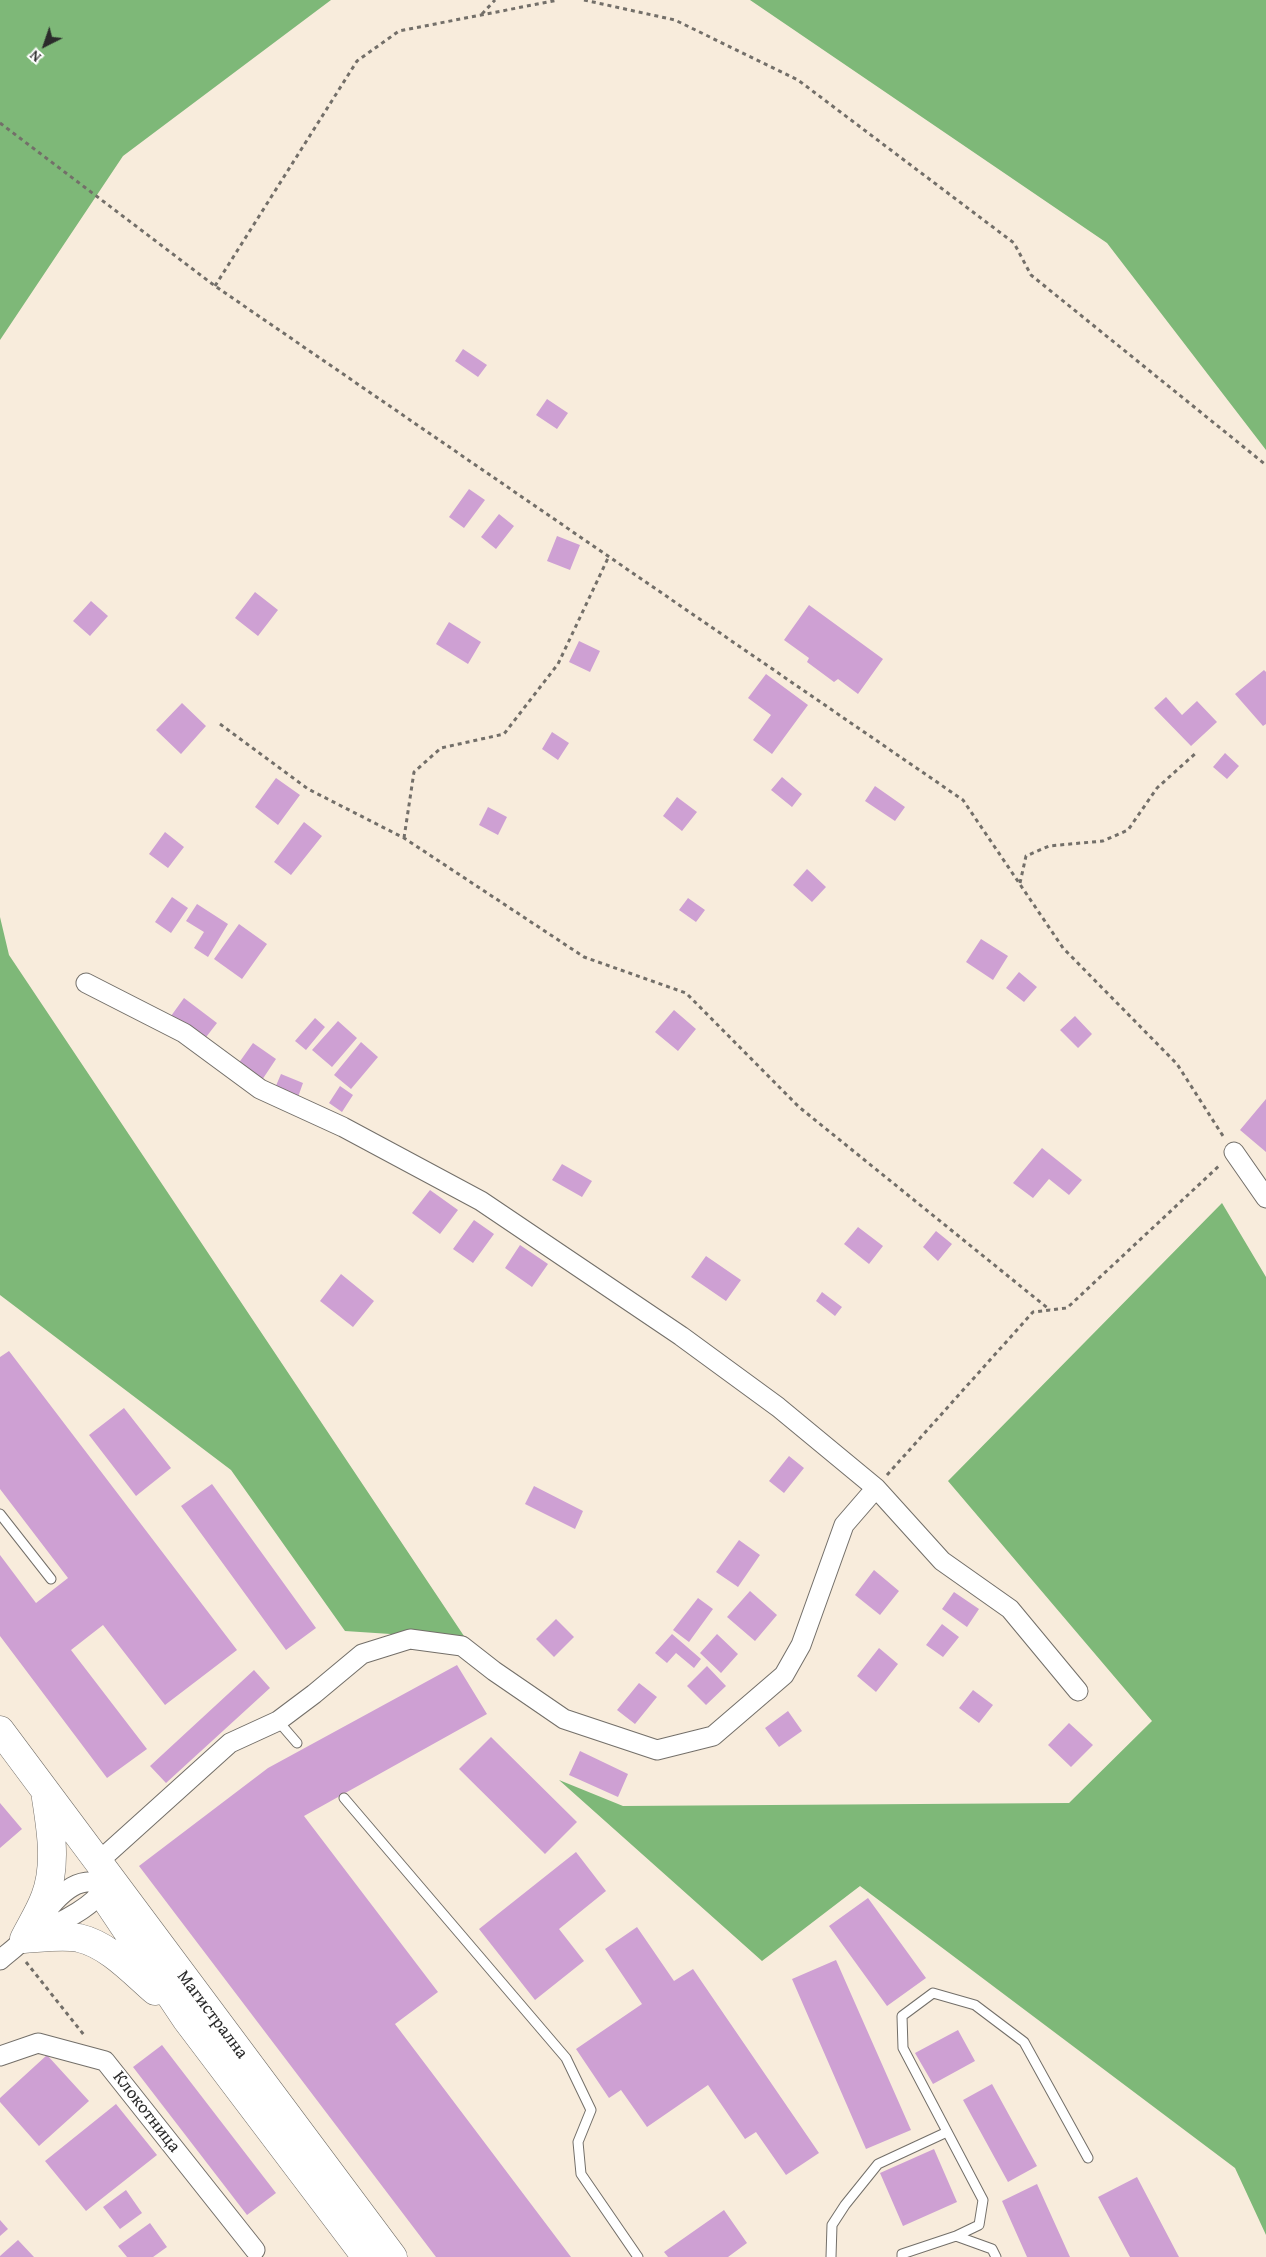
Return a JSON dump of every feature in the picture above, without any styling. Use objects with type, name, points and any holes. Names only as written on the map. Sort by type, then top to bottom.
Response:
[{"type":"main road","name":"Магистрална","points":[[0,1730],[31,1772],[104,1880],[118,1920],[186,2019],[358,2251]]},
{"type":"main road","name":"Магистрална","points":[[31,1772],[46,1798],[104,1880],[392,2257]]},
{"type":"main road","points":[[19,1943],[46,1897],[50,1878],[52,1852],[46,1798]]},
{"type":"main road","points":[[19,1943],[78,1938],[92,1944],[112,1954],[186,2019]]},
{"type":"street","points":[[86,983],[184,1033],[260,1089],[343,1127],[481,1201],[689,1342],[778,1407],[876,1488],[942,1561],[1010,1610],[1078,1691]]},
{"type":"street","points":[[1234,1152],[1266,1198]]},
{"type":"street","points":[[19,1943],[74,1915],[89,1904],[104,1880],[230,1743],[278,1721],[362,1654],[410,1639],[462,1646],[494,1671],[564,1719],[657,1750],[713,1736],[784,1675],[801,1646],[844,1525],[876,1488]]},
{"type":"street","points":[[0,1960],[19,1943],[58,1896],[72,1885],[104,1880]]},
{"type":"street","name":"Клокотница","points":[[0,2056],[38,2043],[105,2061],[254,2250]]},
{"type":"lane","points":[[0,1515],[51,1579]]},
{"type":"lane","points":[[278,1721],[298,1743]]},
{"type":"lane","points":[[344,1798],[566,2058],[591,2110],[578,2142],[581,2174],[638,2257]]},
{"type":"lane","points":[[902,2257],[902,2254],[956,2236],[979,2225],[983,2200],[903,2048],[902,2016],[934,1993],[975,2005],[1024,2042],[1088,2158]]},
{"type":"lane","points":[[831,2257],[832,2225],[845,2205],[878,2164],[947,2132]]},
{"type":"lane","points":[[956,2236],[992,2249],[996,2257]]},
{"type":"path","points":[[480,15],[495,0]]},
{"type":"path","points":[[215,286],[357,61],[399,31],[558,0]]},
{"type":"path","points":[[584,0],[674,20],[798,80],[1014,243],[1032,275],[1266,465]]},
{"type":"path","points":[[0,123],[215,286],[963,800],[1063,948],[1177,1064],[1234,1152],[1067,1308],[1033,1312],[876,1488]]},
{"type":"path","points":[[404,838],[414,772],[441,748],[504,734],[558,664],[609,556]]},
{"type":"path","points":[[220,724],[308,789],[404,838],[584,957],[686,993],[799,1107],[1050,1310]]},
{"type":"path","points":[[1020,884],[1026,856],[1049,846],[1103,841],[1128,830],[1157,788],[1196,752]]},
{"type":"path","points":[[19,1943],[105,2061]]},
{"type":"green space","points":[[0,0],[331,0],[123,156],[0,340]]},
{"type":"green space","points":[[750,0],[1266,0],[1266,450],[1107,243]]},
{"type":"green space","points":[[0,917],[9,955],[466,1639],[345,1631],[231,1470],[0,1295]]},
{"type":"green space","points":[[1222,1203],[1266,1277],[1266,2235],[1235,2168],[860,1886],[762,1961],[559,1780],[623,1806],[1069,1803],[1152,1721],[948,1481]]},
{"type":"building","points":[[463,349],[487,365],[478,377],[455,361]]},
{"type":"building","points":[[547,399],[568,413],[557,429],[536,415]]},
{"type":"building","points":[[469,489],[485,500],[464,528],[449,517]]},
{"type":"building","points":[[499,514],[514,526],[496,549],[481,537]]},
{"type":"building","points":[[557,536],[580,545],[570,570],[547,561]]},
{"type":"building","points":[[255,592],[278,610],[258,636],[235,618]]},
{"type":"building","points":[[91,601],[108,616],[90,636],[73,621]]},
{"type":"building","points":[[809,605],[883,659],[858,694],[838,679],[834,682],[807,662],[809,658],[784,640]]},
{"type":"building","points":[[449,622],[481,642],[468,664],[436,644]]},
{"type":"building","points":[[579,641],[600,651],[590,672],[569,662]]},
{"type":"building","points":[[1264,670],[1266,672],[1266,724],[1263,726],[1235,694]]},
{"type":"building","points":[[766,674],[808,705],[772,754],[753,740],[771,715],[748,698]]},
{"type":"building","points":[[1166,697],[1182,715],[1197,701],[1217,722],[1191,746],[1154,708]]},
{"type":"building","points":[[182,703],[206,726],[181,754],[156,730]]},
{"type":"building","points":[[552,732],[569,743],[558,760],[542,749]]},
{"type":"building","points":[[1225,753],[1239,766],[1227,779],[1213,767]]},
{"type":"building","points":[[782,777],[802,794],[792,807],[771,790]]},
{"type":"building","points":[[276,778],[300,795],[278,825],[255,807]]},
{"type":"building","points":[[875,786],[905,807],[895,821],[865,801]]},
{"type":"building","points":[[677,797],[697,812],[682,831],[663,816]]},
{"type":"building","points":[[488,807],[507,817],[498,835],[479,825]]},
{"type":"building","points":[[304,822],[322,836],[291,875],[274,862]]},
{"type":"building","points":[[165,832],[184,847],[168,868],[149,854]]},
{"type":"building","points":[[807,869],[826,887],[812,902],[793,885]]},
{"type":"building","points":[[172,897],[188,908],[171,933],[155,922]]},
{"type":"building","points":[[688,898],[705,910],[696,922],[679,910]]},
{"type":"building","points":[[197,904],[228,924],[208,957],[194,948],[204,932],[186,921]]},
{"type":"building","points":[[239,924],[267,944],[242,979],[214,959]]},
{"type":"building","points":[[981,939],[1008,956],[993,980],[966,962]]},
{"type":"building","points":[[1019,972],[1037,987],[1024,1002],[1006,988]]},
{"type":"building","points":[[184,998],[217,1023],[203,1041],[171,1016]]},
{"type":"building","points":[[674,1010],[696,1029],[678,1051],[655,1032]]},
{"type":"building","points":[[1075,1016],[1092,1034],[1078,1048],[1060,1030]]},
{"type":"building","points":[[315,1018],[325,1027],[306,1050],[295,1041]]},
{"type":"building","points":[[338,1021],[357,1038],[332,1067],[312,1050]]},
{"type":"building","points":[[361,1042],[378,1057],[351,1089],[334,1075]]},
{"type":"building","points":[[253,1043],[276,1059],[262,1080],[238,1064]]},
{"type":"building","points":[[281,1074],[303,1083],[298,1097],[275,1088]]},
{"type":"building","points":[[340,1086],[353,1095],[342,1112],[329,1103]]},
{"type":"building","points":[[1266,1099],[1266,1152],[1240,1130]]},
{"type":"building","points":[[1042,1148],[1082,1180],[1069,1195],[1049,1179],[1033,1198],[1013,1183]]},
{"type":"building","points":[[562,1164],[592,1181],[582,1197],[552,1180]]},
{"type":"building","points":[[430,1190],[458,1210],[440,1234],[412,1213]]},
{"type":"building","points":[[474,1220],[494,1234],[473,1263],[453,1249]]},
{"type":"building","points":[[858,1227],[883,1246],[869,1264],[844,1244]]},
{"type":"building","points":[[936,1231],[952,1244],[938,1261],[923,1247]]},
{"type":"building","points":[[520,1245],[548,1264],[532,1287],[505,1268]]},
{"type":"building","points":[[706,1256],[741,1280],[726,1301],[691,1277]]},
{"type":"building","points":[[341,1274],[374,1301],[353,1327],[320,1301]]},
{"type":"building","points":[[822,1292],[842,1307],[835,1316],[816,1301]]},
{"type":"building","points":[[9,1351],[237,1650],[165,1705],[103,1625],[71,1650],[147,1749],[107,1778],[0,1636],[0,1555],[36,1603],[68,1578],[0,1489],[0,1357]]},
{"type":"building","points":[[124,1408],[171,1468],[136,1496],[89,1435]]},
{"type":"building","points":[[789,1456],[804,1468],[784,1493],[769,1481]]},
{"type":"building","points":[[212,1484],[316,1628],[286,1650],[181,1506]]},
{"type":"building","points":[[534,1486],[583,1511],[575,1529],[525,1504]]},
{"type":"building","points":[[739,1540],[760,1555],[738,1587],[716,1572]]},
{"type":"building","points":[[874,1570],[899,1591],[880,1615],[855,1595]]},
{"type":"building","points":[[750,1591],[777,1615],[755,1641],[727,1617]]},
{"type":"building","points":[[954,1592],[979,1609],[967,1627],[942,1609]]},
{"type":"building","points":[[698,1598],[713,1609],[689,1642],[673,1630]]},
{"type":"building","points":[[556,1619],[574,1637],[554,1657],[536,1639]]},
{"type":"building","points":[[942,1624],[959,1637],[943,1657],[926,1645]]},
{"type":"building","points":[[672,1634],[701,1659],[694,1668],[676,1653],[667,1663],[655,1653]]},
{"type":"building","points":[[717,1634],[738,1654],[721,1673],[700,1653]]},
{"type":"building","points":[[879,1648],[898,1664],[876,1692],[857,1676]]},
{"type":"building","points":[[457,1665],[487,1714],[304,1816],[438,1992],[395,2024],[571,2257],[436,2257],[139,1866],[268,1768]]},
{"type":"building","points":[[707,1666],[726,1686],[706,1705],[687,1686]]},
{"type":"building","points":[[254,1670],[270,1688],[166,1783],[150,1766]]},
{"type":"building","points":[[639,1683],[657,1697],[635,1724],[617,1710]]},
{"type":"building","points":[[973,1690],[993,1705],[979,1723],[959,1708]]},
{"type":"building","points":[[788,1711],[802,1731],[779,1747],[765,1728]]},
{"type":"building","points":[[1069,1723],[1093,1745],[1071,1767],[1048,1745]]},
{"type":"building","points":[[491,1737],[577,1822],[545,1854],[459,1769]]},
{"type":"building","points":[[580,1751],[628,1774],[618,1797],[569,1775]]},
{"type":"building","points":[[0,1803],[22,1829],[0,1848]]},
{"type":"building","points":[[576,1852],[606,1891],[559,1929],[584,1961],[535,2000],[479,1929]]},
{"type":"building","points":[[868,1898],[926,1978],[887,2006],[829,1926]]},
{"type":"building","points":[[637,1927],[674,1981],[693,1969],[819,2153],[786,2175],[756,2132],[745,2139],[708,2085],[647,2127],[621,2090],[609,2098],[576,2049],[642,2004],[605,1949]]},
{"type":"building","points":[[836,1960],[911,2130],[866,2149],[792,1979]]},
{"type":"building","points":[[958,2030],[975,2061],[933,2084],[915,2053]]},
{"type":"building","points":[[162,2045],[276,2193],[247,2215],[133,2067]]},
{"type":"building","points":[[47,2055],[89,2101],[39,2146],[0,2102],[0,2098]]},
{"type":"building","points":[[992,2084],[1037,2166],[1008,2182],[963,2100]]},
{"type":"building","points":[[116,2104],[157,2155],[86,2211],[45,2161]]},
{"type":"building","points":[[934,2149],[957,2202],[903,2226],[880,2173]]},
{"type":"building","points":[[1137,2177],[1179,2257],[1130,2257],[1098,2197]]},
{"type":"building","points":[[1037,2184],[1070,2257],[1027,2257],[1002,2201]]},
{"type":"building","points":[[126,2190],[142,2213],[120,2229],[103,2207]]},
{"type":"building","points":[[724,2210],[747,2243],[728,2257],[668,2257],[664,2252]]},
{"type":"building","points":[[0,2220],[8,2229],[0,2236]]},
{"type":"building","points":[[150,2223],[167,2247],[153,2257],[127,2257],[118,2246]]},
{"type":"building","points":[[18,2240],[34,2257],[0,2257],[0,2256]]}]
